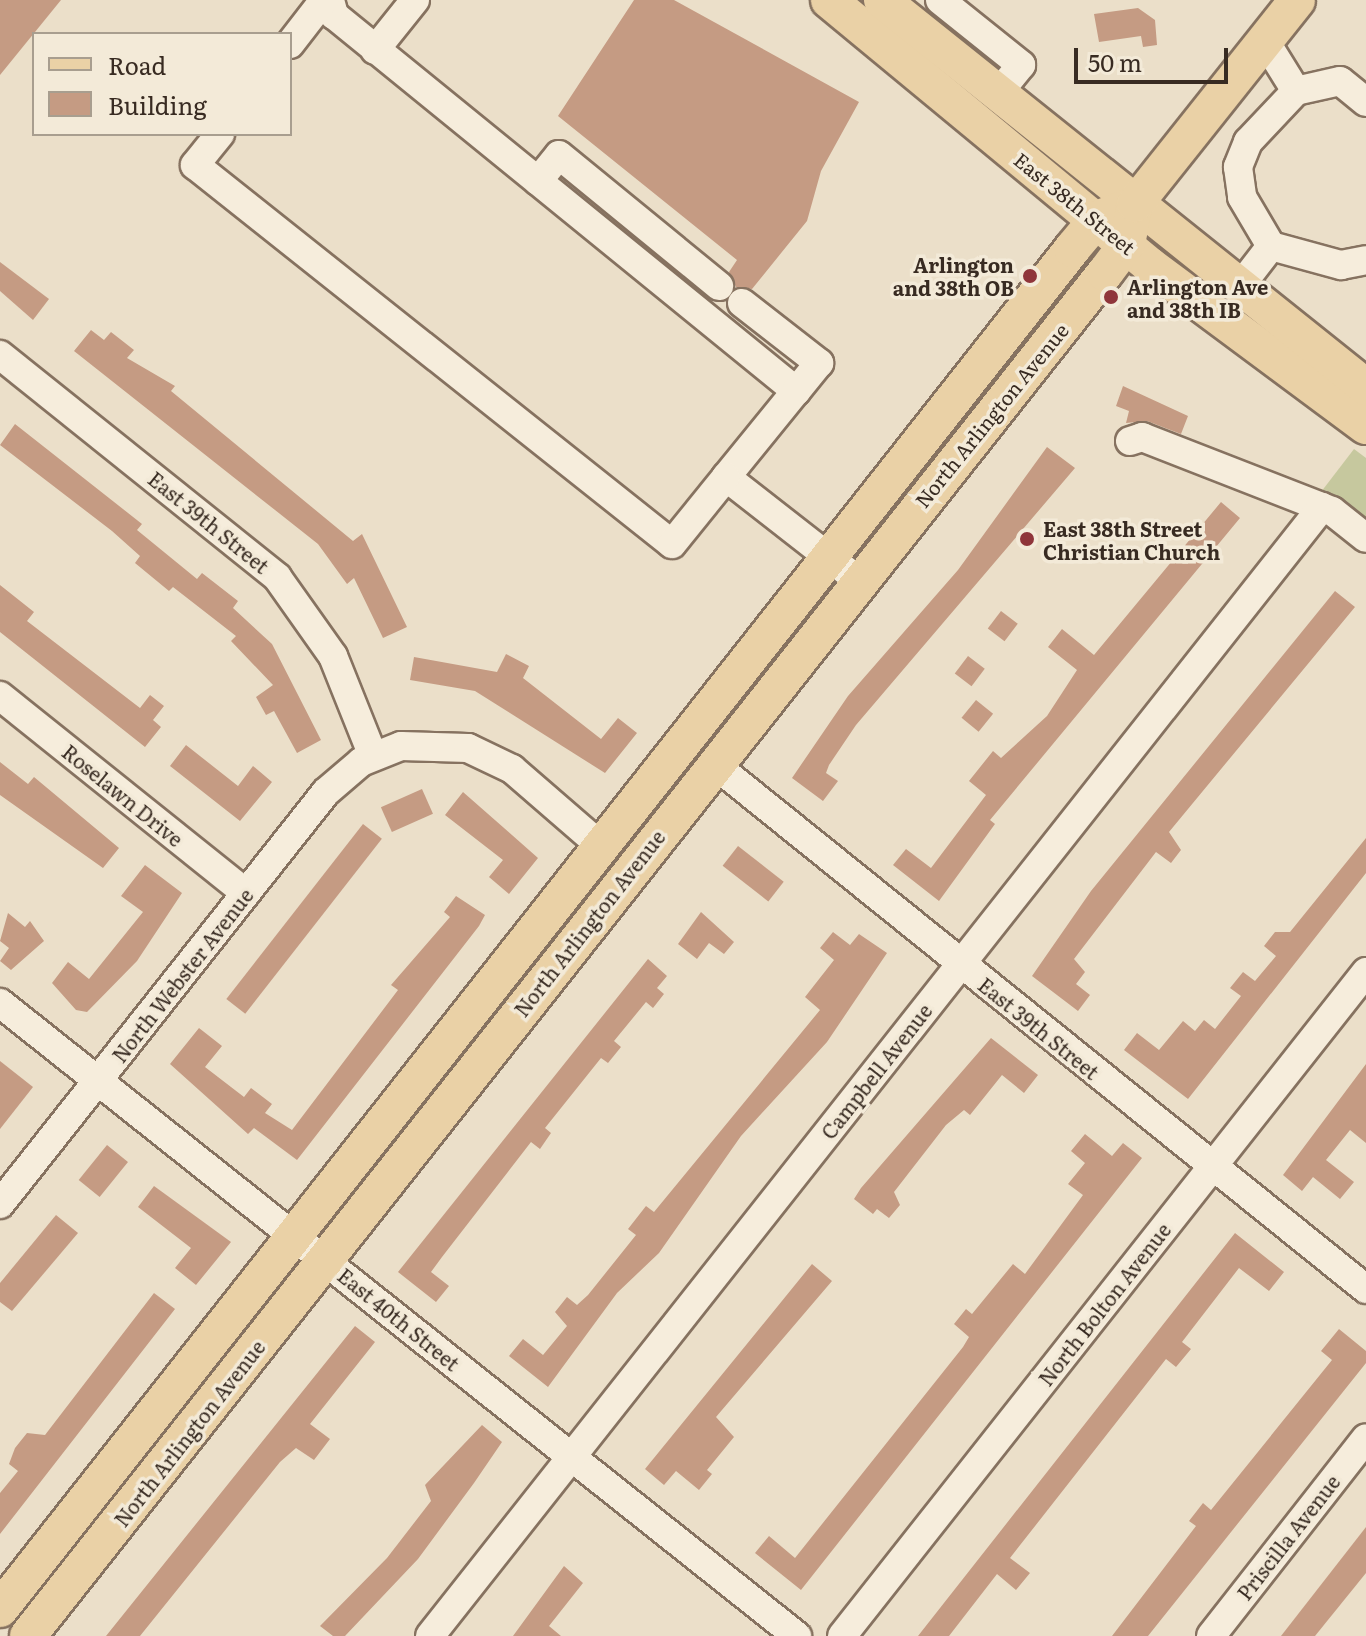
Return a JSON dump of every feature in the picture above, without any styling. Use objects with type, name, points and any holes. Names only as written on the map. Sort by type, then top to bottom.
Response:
[{"type":"main road","name":"East 38th Street","points":[[829,0],[1127,244],[1366,426]]},
{"type":"main road","name":"East 38th Street","points":[[882,0],[1366,387]]},
{"type":"main road","name":"North Arlington Avenue","points":[[28,1636],[1127,244],[1135,204],[1297,0]]},
{"type":"main road","name":"North Arlington Avenue","points":[[0,1609],[1097,219],[1135,204]]},
{"type":"street","points":[[292,42],[327,0],[334,15],[375,50],[796,391]]},
{"type":"street","points":[[375,50],[415,0]]},
{"type":"street","points":[[936,43],[948,7],[1021,65],[998,93]]},
{"type":"street","points":[[1265,41],[1296,91]]},
{"type":"street","points":[[1366,102],[1340,81],[1296,91],[1248,142],[1238,167],[1242,197],[1271,246],[1341,265],[1366,260]]},
{"type":"street","points":[[218,136],[195,165],[672,544],[819,363],[742,303]]},
{"type":"street","points":[[538,181],[559,155],[719,286]]},
{"type":"street","points":[[1241,285],[1271,246]]},
{"type":"street","name":"East 39th Street","points":[[0,355],[277,577],[333,656],[373,756]]},
{"type":"street","points":[[1130,441],[1142,437],[1322,507],[1366,538]]},
{"type":"street","points":[[726,477],[859,581]]},
{"type":"street","name":"Campbell Avenue","points":[[430,1636],[1322,507]]},
{"type":"street","name":"Roselawn Drive","points":[[0,696],[246,893]]},
{"type":"street","points":[[373,756],[439,744],[495,759],[601,846]]},
{"type":"street","name":"North Webster Avenue","points":[[0,1204],[326,792],[373,756]]},
{"type":"street","name":"East 39th Street","points":[[714,764],[1366,1289]]},
{"type":"street","name":"North Bolton Avenue","points":[[842,1636],[1366,972]]},
{"type":"street","name":"East 40th Street","points":[[0,1003],[797,1636]]},
{"type":"street","name":"Priscilla Avenue","points":[[1211,1636],[1366,1438]]},
{"type":"green space","points":[[1354,449],[1366,458],[1366,528],[1321,492]]},
{"type":"building","points":[[0,0],[61,0],[32,32],[0,75]]},
{"type":"building","points":[[634,0],[674,0],[859,102],[821,171],[807,221],[752,289],[736,287],[729,272],[737,260],[558,116]]},
{"type":"building","points":[[1138,8],[1155,20],[1157,45],[1143,47],[1141,36],[1099,42],[1094,14]]},
{"type":"building","points":[[0,262],[49,299],[33,320],[0,291]]},
{"type":"building","points":[[91,330],[104,340],[111,332],[134,350],[127,358],[175,386],[171,391],[353,541],[362,534],[407,627],[383,638],[354,578],[347,584],[318,544],[74,351]]},
{"type":"building","points":[[1123,386],[1188,416],[1181,434],[1147,421],[1126,423],[1129,411],[1116,406]]},
{"type":"building","points":[[15,424],[142,524],[137,530],[197,579],[202,573],[238,601],[233,608],[272,644],[321,740],[297,753],[274,711],[266,715],[256,697],[273,685],[231,641],[236,636],[173,587],[169,591],[135,563],[140,556],[112,531],[0,445]]},
{"type":"building","points":[[1047,447],[1075,468],[856,725],[829,765],[826,773],[838,781],[823,801],[792,778],[848,696],[958,570]]},
{"type":"building","points":[[1221,502],[1240,518],[990,820],[995,824],[939,901],[893,865],[906,849],[931,868],[986,795],[969,781],[993,751],[1001,758],[1047,716],[1077,670],[1048,647],[1062,629],[1094,655]]},
{"type":"building","points":[[0,585],[34,612],[27,621],[140,708],[150,695],[164,706],[153,720],[161,727],[145,747],[0,632]]},
{"type":"building","points":[[1335,591],[1355,607],[1169,832],[1181,850],[1171,863],[1156,852],[1074,959],[1085,972],[1076,984],[1090,995],[1078,1011],[1032,976],[1091,891]]},
{"type":"building","points":[[1001,611],[1018,624],[1005,641],[988,629]]},
{"type":"building","points":[[506,654],[529,666],[523,678],[601,739],[618,718],[637,733],[605,773],[475,691],[410,680],[414,657],[497,672]]},
{"type":"building","points":[[968,656],[985,669],[972,686],[955,674]]},
{"type":"building","points":[[976,700],[993,714],[979,732],[962,718]]},
{"type":"building","points":[[186,745],[238,786],[253,766],[272,782],[240,821],[170,766]]},
{"type":"building","points":[[0,762],[28,784],[34,777],[119,848],[103,868],[0,795]]},
{"type":"building","points":[[422,789],[433,814],[392,832],[381,807]]},
{"type":"building","points":[[463,792],[538,858],[509,894],[489,877],[503,860],[445,815]]},
{"type":"building","points":[[363,824],[382,839],[245,1014],[226,999]]},
{"type":"building","points":[[1366,838],[1366,873],[1188,1099],[1124,1050],[1137,1033],[1159,1050],[1183,1021],[1195,1031],[1204,1020],[1215,1029],[1241,996],[1230,988],[1243,972],[1255,981],[1276,956],[1264,946],[1275,932],[1290,932]]},
{"type":"building","points":[[738,846],[784,882],[768,901],[723,866]]},
{"type":"building","points":[[145,865],[182,893],[137,961],[87,1012],[76,1010],[52,983],[68,962],[89,979],[143,912],[121,896]]},
{"type":"building","points":[[456,896],[485,915],[479,926],[297,1160],[254,1128],[248,1134],[170,1064],[199,1028],[222,1046],[205,1067],[244,1097],[251,1088],[272,1104],[265,1113],[292,1130],[398,990],[391,985],[450,917],[444,912]]},
{"type":"building","points":[[701,912],[734,942],[724,954],[709,943],[697,959],[678,944]]},
{"type":"building","points":[[8,913],[25,927],[30,921],[44,941],[11,970],[0,961],[9,948],[0,941]]},
{"type":"building","points":[[833,932],[850,945],[859,934],[887,953],[827,1042],[741,1136],[659,1253],[617,1293],[548,1387],[509,1356],[523,1339],[543,1355],[567,1326],[555,1312],[567,1297],[577,1305],[588,1295],[636,1235],[628,1229],[646,1206],[654,1212],[820,1010],[805,997],[834,960],[820,948]]},
{"type":"building","points":[[648,959],[667,976],[657,988],[664,994],[653,1008],[646,1002],[614,1041],[621,1047],[608,1063],[601,1058],[545,1128],[551,1133],[540,1149],[531,1142],[442,1257],[431,1272],[449,1286],[436,1302],[398,1272]]},
{"type":"building","points":[[991,1038],[1038,1075],[1024,1093],[1002,1075],[970,1115],[964,1110],[946,1125],[894,1192],[900,1205],[889,1218],[877,1209],[873,1214],[854,1199],[861,1188]]},
{"type":"building","points":[[0,1061],[33,1087],[0,1129]]},
{"type":"building","points":[[1366,1064],[1366,1143],[1350,1130],[1326,1160],[1354,1182],[1340,1199],[1313,1177],[1302,1191],[1283,1175]]},
{"type":"building","points":[[1085,1134],[1112,1156],[1123,1143],[1142,1158],[801,1590],[755,1553],[769,1536],[795,1558],[963,1347],[969,1337],[954,1324],[966,1309],[972,1314],[1013,1264],[1025,1274],[1083,1195],[1068,1184],[1085,1163],[1071,1151]]},
{"type":"building","points":[[107,1145],[128,1162],[100,1197],[79,1180]]},
{"type":"building","points":[[154,1186],[231,1242],[196,1285],[175,1268],[191,1248],[138,1207]]},
{"type":"building","points":[[56,1215],[78,1233],[12,1311],[0,1302],[0,1283]]},
{"type":"building","points":[[1235,1233],[1284,1272],[1269,1291],[1239,1268],[1182,1342],[1191,1349],[1176,1367],[1166,1359],[1010,1558],[1030,1573],[1016,1590],[997,1574],[949,1636],[918,1636]]},
{"type":"building","points":[[812,1264],[832,1281],[716,1417],[734,1437],[707,1470],[712,1474],[699,1490],[676,1471],[664,1485],[645,1469]]},
{"type":"building","points":[[154,1293],[175,1309],[0,1534],[0,1493],[18,1471],[9,1464],[15,1448],[27,1433],[45,1435]]},
{"type":"building","points":[[355,1326],[375,1342],[310,1424],[330,1439],[314,1460],[296,1448],[280,1462],[140,1636],[106,1636]]},
{"type":"building","points":[[1339,1329],[1366,1351],[1366,1363],[1148,1636],[1112,1636],[1196,1526],[1189,1521],[1203,1503],[1211,1510],[1332,1360],[1321,1351]]},
{"type":"building","points":[[482,1425],[502,1442],[474,1483],[418,1559],[345,1636],[333,1636],[320,1626],[387,1558],[431,1501],[425,1485]]},
{"type":"building","points":[[1366,1527],[1366,1573],[1315,1636],[1281,1636]]},
{"type":"building","points":[[564,1566],[583,1583],[549,1626],[561,1636],[513,1636]]},
{"type":"place","name":"Arlington and 38th OB","points":[[1030,276]]},
{"type":"place","name":"Arlington Ave and 38th IB","points":[[1111,297]]},
{"type":"place","name":"East 38th Street Christian Church","points":[[1027,539]]}]
